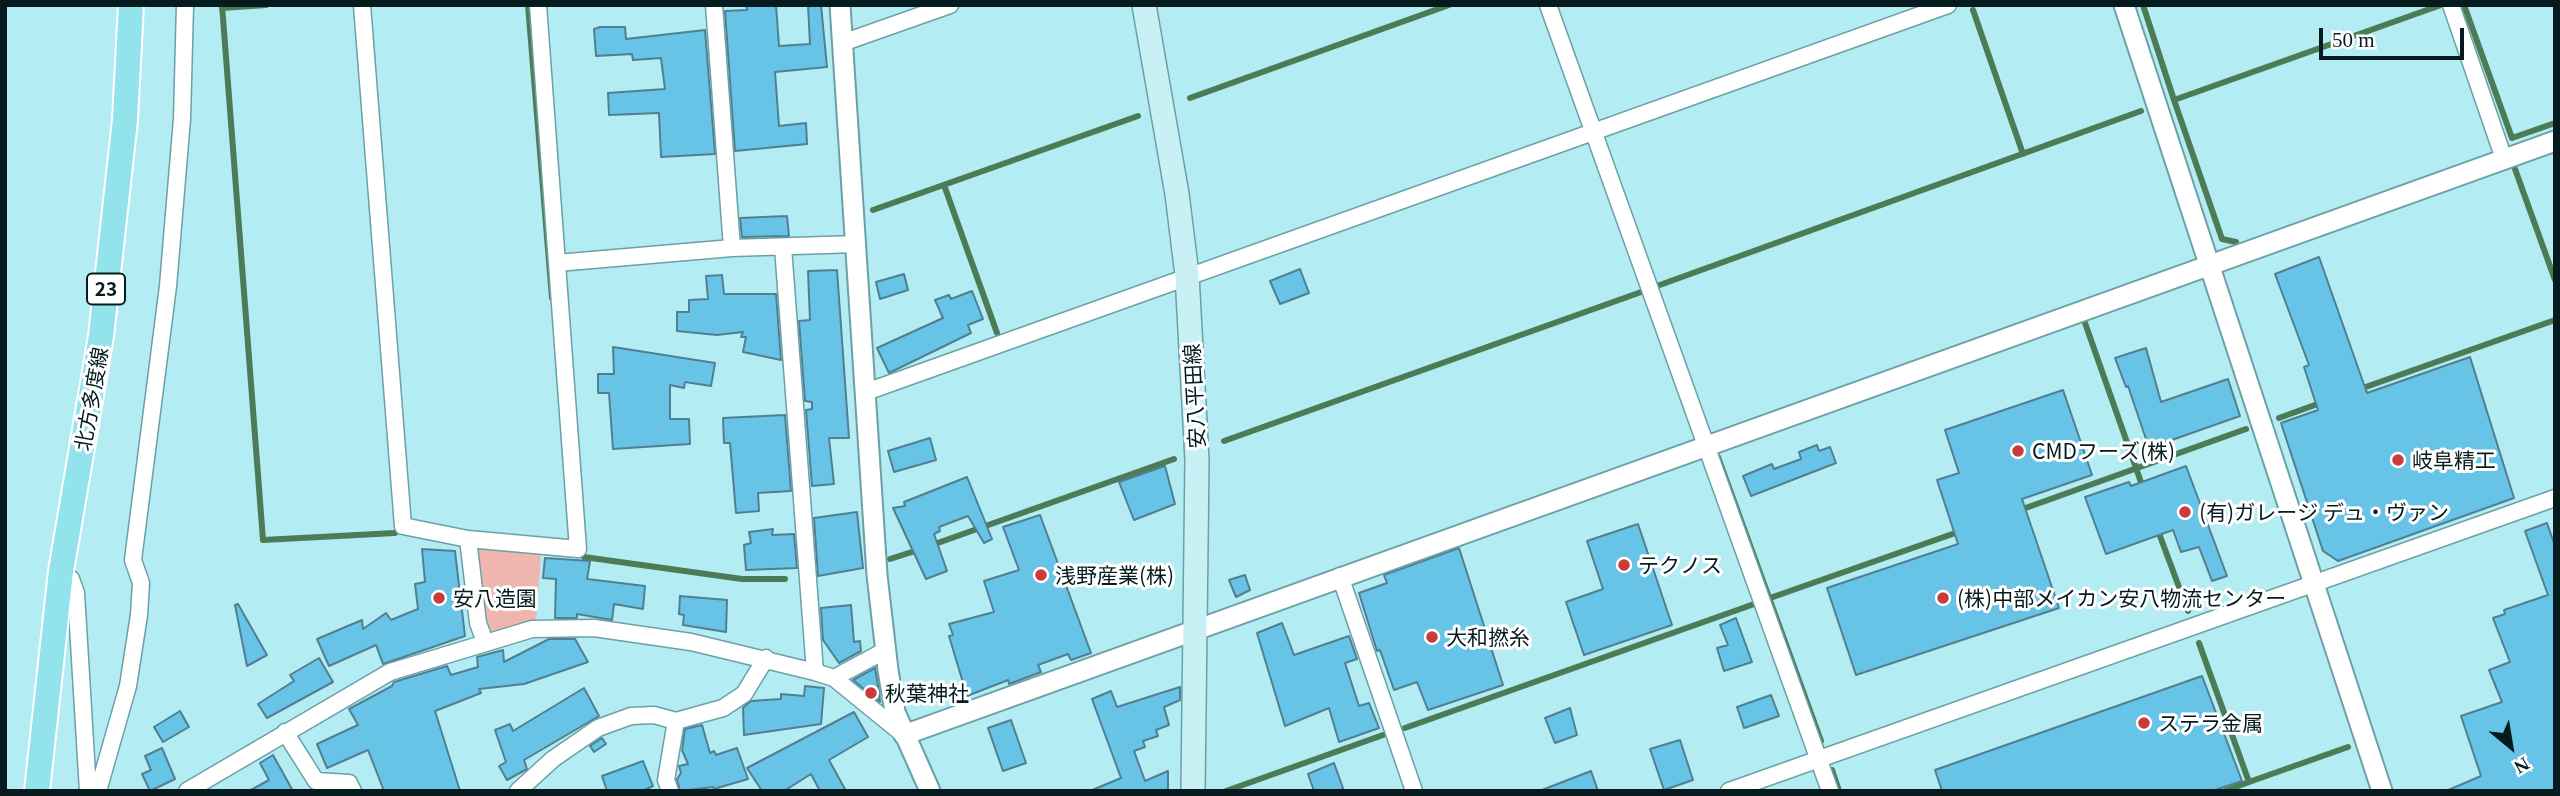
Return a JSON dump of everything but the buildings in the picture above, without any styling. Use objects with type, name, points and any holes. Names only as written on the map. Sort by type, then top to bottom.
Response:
[{"type":"main road","name":"北方多度線","points":[[37,791],[61,571],[101,336],[125,120],[131,5]]},
{"type":"main road","name":"安八平田線","points":[[1144,5],[1177,194],[1187,275],[1197,460],[1193,791]]},
{"type":"street","points":[[98,791],[128,686],[139,615],[141,583],[133,560],[168,286],[182,119],[185,5]]},
{"type":"street","points":[[362,5],[402,526],[468,539],[578,549],[538,5]]},
{"type":"street","points":[[714,5],[732,248]]},
{"type":"street","points":[[840,5],[877,575],[895,712],[930,791]]},
{"type":"street","points":[[842,43],[950,5]]},
{"type":"street","points":[[1548,5],[1830,791]]},
{"type":"street","points":[[866,392],[1948,5]]},
{"type":"street","points":[[2124,5],[2382,791]]},
{"type":"street","points":[[2451,5],[2504,159]]},
{"type":"street","points":[[904,735],[1104,666],[1196,628],[2555,141]]},
{"type":"street","points":[[557,263],[732,248],[856,244]]},
{"type":"street","points":[[783,247],[815,672]]},
{"type":"street","points":[[1729,791],[2314,581],[2555,498]]},
{"type":"street","points":[[468,539],[478,623],[485,642]]},
{"type":"street","points":[[61,571],[71,579],[76,593],[88,791]]},
{"type":"street","points":[[1340,576],[1414,791]]},
{"type":"street","points":[[187,791],[390,672],[532,629],[594,628],[691,642],[766,658],[834,678],[904,735]]},
{"type":"street","points":[[834,678],[886,650]]},
{"type":"street","points":[[518,791],[553,758],[598,728],[643,715],[676,721],[723,708],[744,694],[766,658]]},
{"type":"street","points":[[670,791],[666,780],[676,721]]},
{"type":"street","points":[[285,732],[316,781],[349,783],[352,791]]},
{"type":"shaded area","points":[[483,548],[541,554],[536,622],[494,633],[485,624],[476,551]]},
{"type":"waterway","points":[[222,5],[263,540],[395,533]]},
{"type":"waterway","points":[[222,8],[266,5]]},
{"type":"waterway","points":[[528,5],[552,298]]},
{"type":"waterway","points":[[1190,98],[1449,5]]},
{"type":"waterway","points":[[2143,5],[2174,100]]},
{"type":"waterway","points":[[2236,242],[2222,239],[2174,100],[2441,5]]},
{"type":"waterway","points":[[2464,5],[2512,138],[2555,123]]},
{"type":"waterway","points":[[1973,10],[2023,154]]},
{"type":"waterway","points":[[1657,286],[2141,111]]},
{"type":"waterway","points":[[873,210],[1138,116]]},
{"type":"waterway","points":[[2515,169],[2555,280]]},
{"type":"waterway","points":[[944,185],[997,333]]},
{"type":"waterway","points":[[1224,441],[1644,291]]},
{"type":"waterway","points":[[2084,320],[2143,488]]},
{"type":"waterway","points":[[2360,389],[2555,320]]},
{"type":"waterway","points":[[2279,418],[2323,402]]},
{"type":"waterway","points":[[2020,510],[2246,429]]},
{"type":"waterway","points":[[1718,457],[1821,741]]},
{"type":"waterway","points":[[932,545],[1174,459]]},
{"type":"waterway","points":[[2157,528],[2188,611]]},
{"type":"waterway","points":[[1770,598],[1961,531]]},
{"type":"waterway","points":[[890,559],[918,550]]},
{"type":"waterway","points":[[584,557],[742,579],[785,579]]},
{"type":"waterway","points":[[1405,728],[1757,603]]},
{"type":"waterway","points":[[2199,643],[2249,782],[2225,791]]},
{"type":"waterway","points":[[1226,791],[1383,735]]},
{"type":"waterway","points":[[2249,782],[2348,747]]},
{"type":"waterway","points":[[1832,770],[1839,791]]},
{"type":"place","name":"CMDフーズ(株)","points":[[2018,451]]},
{"type":"place","name":"岐阜精工","points":[[2398,460]]},
{"type":"place","name":"(有)ガレージ デュ・ヴァン","points":[[2185,512]]},
{"type":"place","name":"テクノス","points":[[1624,565]]},
{"type":"place","name":"浅野産業(株)","points":[[1041,575]]},
{"type":"place","name":"安八造園","points":[[439,598]]},
{"type":"place","name":"(株)中部メイカン安八物流センター","points":[[1943,598]]},
{"type":"place","name":"大和撚糸","points":[[1432,637]]},
{"type":"place","name":"秋葉神社","points":[[871,693]]},
{"type":"place","name":"ステラ金属","points":[[2144,723]]}]
